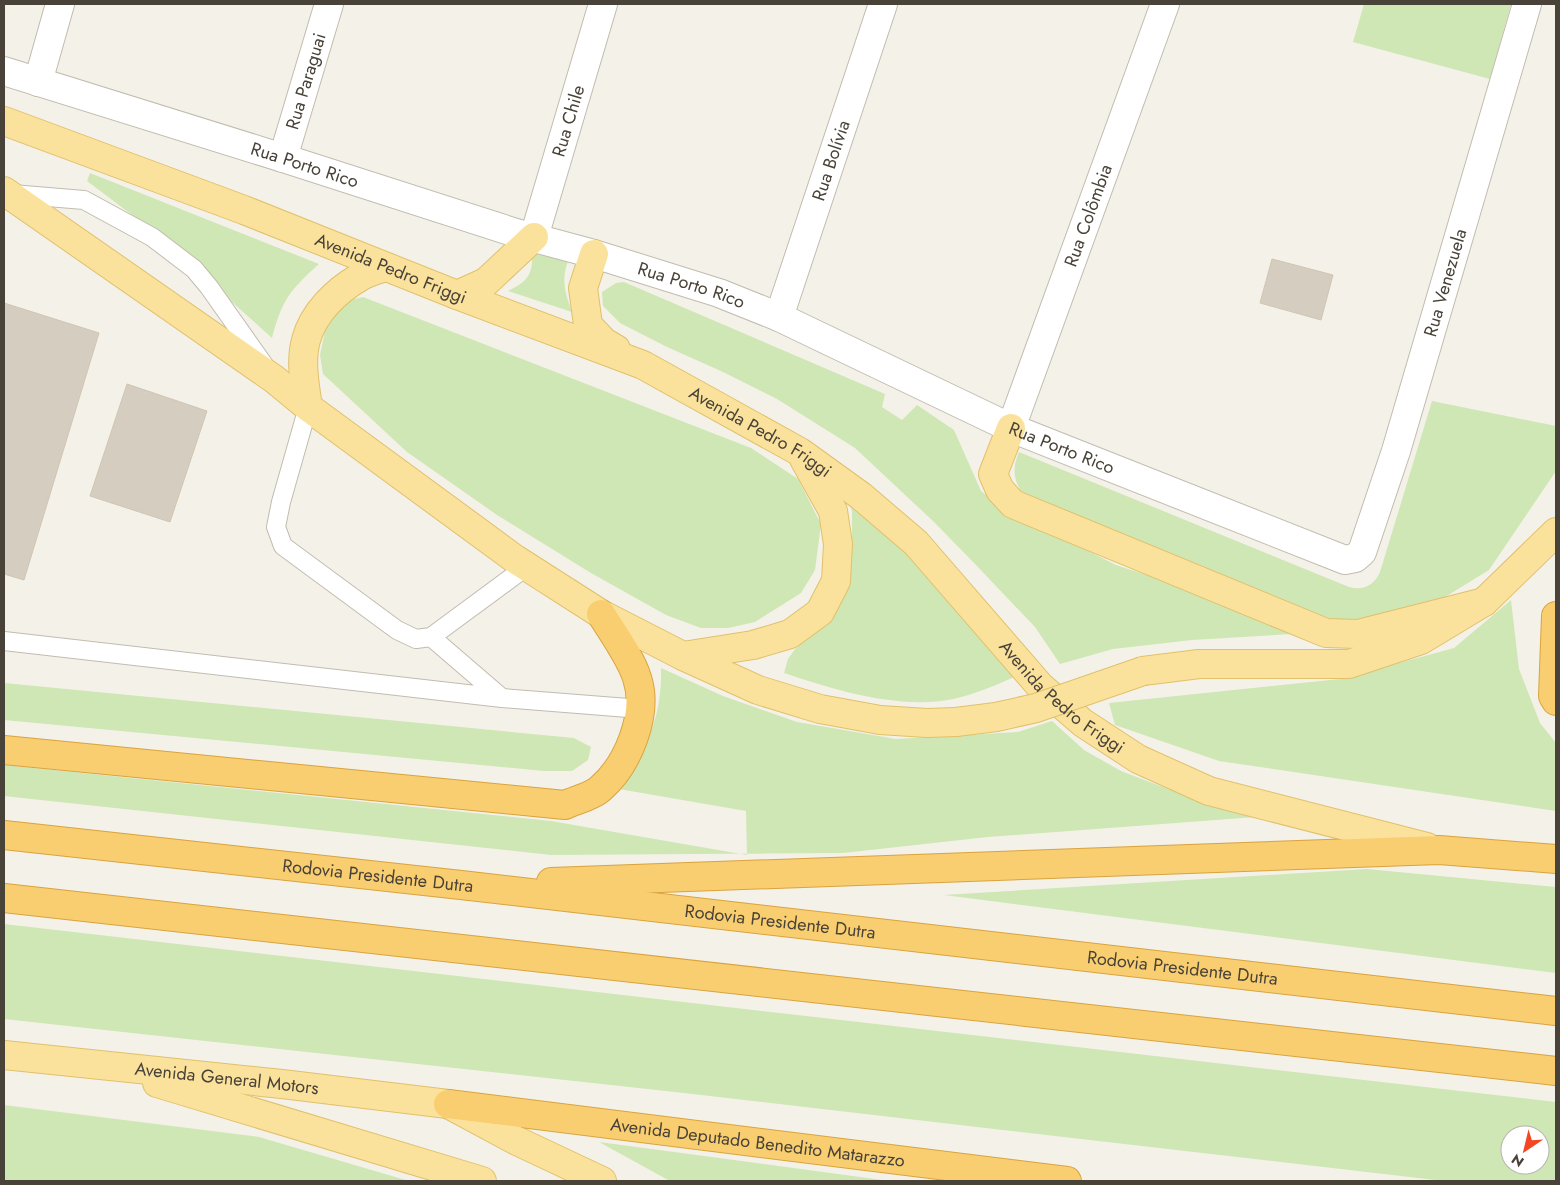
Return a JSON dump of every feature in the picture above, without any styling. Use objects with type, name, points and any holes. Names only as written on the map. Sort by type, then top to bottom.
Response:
[{"type":"highway","points":[[4,750],[565,805],[599,790],[615,771],[633,742],[641,709],[637,678],[601,614]]},
{"type":"highway","points":[[1556,616],[1553,696],[1556,701]]},
{"type":"highway","name":"Rodovia Presidente Dutra","points":[[4,835],[462,885],[1556,1011]]},
{"type":"highway","points":[[462,885],[1438,850],[1556,859]]},
{"type":"highway","points":[[4,898],[1556,1071]]},
{"type":"highway","name":"Avenida Deputado Benedito Matarazzo","points":[[448,1104],[1067,1181]]},
{"type":"main road","name":"Avenida Pedro Friggi","points":[[4,121],[234,207],[457,295],[643,365],[800,452],[860,496],[916,543],[1040,686],[1083,723],[1138,759],[1209,791],[1438,850]]},
{"type":"main road","points":[[6,192],[274,379],[308,407],[526,567],[601,614],[683,656],[758,690],[820,709],[880,720],[927,723],[956,722],[996,717],[1036,708],[1143,671],[1199,664],[1350,664],[1421,640],[1484,602],[1556,532]]},
{"type":"main road","points":[[457,295],[486,282],[534,236]]},
{"type":"main road","points":[[594,254],[583,288],[588,325],[604,342],[643,365]]},
{"type":"main road","points":[[308,407],[304,359],[306,341],[312,326],[328,301],[361,276],[386,267]]},
{"type":"main road","points":[[1011,428],[993,474],[1000,490],[1012,504],[1326,633],[1358,634],[1484,602]]},
{"type":"main road","points":[[683,656],[753,645],[790,634],[820,612],[836,581],[838,544],[833,511],[800,452]]},
{"type":"main road","name":"Avenida General Motors","points":[[4,1055],[282,1084],[448,1104]]},
{"type":"main road","points":[[90,1063],[482,1181]]},
{"type":"main road","points":[[448,1104],[517,1141],[602,1181]]},
{"type":"street","points":[[38,82],[60,4]]},
{"type":"street","name":"Rua Paraguai","points":[[283,158],[329,4]]},
{"type":"street","name":"Rua Chile","points":[[534,236],[603,4]]},
{"type":"street","name":"Rua Bolívia","points":[[779,317],[883,4]]},
{"type":"street","name":"Rua Colômbia","points":[[1011,428],[1165,4]]},
{"type":"street","name":"Rua Venezuela","points":[[1355,558],[1362,552],[1396,451],[1527,4]]},
{"type":"street","name":"Rua Porto Rico","points":[[4,71],[516,233],[534,236],[719,293],[779,317],[1011,428],[1345,560],[1355,558]]},
{"type":"lane","points":[[6,192],[84,200],[152,237],[194,269],[209,287],[274,379]]},
{"type":"lane","points":[[308,407],[281,502],[276,528],[283,546],[397,630],[416,639],[431,637],[526,567]]},
{"type":"lane","points":[[431,637],[502,698]]},
{"type":"lane","points":[[4,641],[502,698],[641,709]]},
{"type":"green space","points":[[1364,4],[1511,4],[1490,79],[1353,42]]},
{"type":"green space","points":[[90,173],[319,264],[288,296],[279,314],[272,338],[232,302],[200,266],[87,181]]},
{"type":"green space","points":[[532,251],[568,261],[564,280],[567,299],[572,312],[508,291],[521,284],[528,276],[532,266]]},
{"type":"green space","points":[[624,282],[885,394],[882,407],[902,420],[917,405],[954,430],[981,491],[1003,508],[1116,565],[1219,599],[1292,630],[1292,634],[1192,640],[1113,649],[1060,664],[1035,627],[934,522],[855,448],[777,399],[620,323],[603,306],[602,292],[616,283]]},
{"type":"green space","points":[[363,297],[751,448],[798,479],[821,524],[815,570],[801,593],[755,622],[728,628],[701,628],[666,615],[591,573],[497,515],[407,452],[323,374],[320,355],[326,326],[342,302]]},
{"type":"green space","points":[[1432,401],[1556,426],[1556,471],[1489,570],[1432,605],[1400,620],[1327,620],[1024,495],[1020,490],[1015,474],[1015,464],[1019,452],[1349,587],[1359,588],[1372,584],[1380,572]]},
{"type":"green space","points":[[844,491],[858,501],[1021,674],[962,697],[932,702],[911,702],[846,692],[784,673],[788,659],[795,649],[829,618],[848,573],[852,537],[852,511]]},
{"type":"green space","points":[[1511,600],[1519,669],[1540,723],[1556,743],[1556,811],[1219,761],[1115,725],[1109,703],[1340,679],[1454,648]]},
{"type":"green space","points":[[661,668],[723,696],[797,722],[896,739],[1018,732],[1052,721],[1084,750],[1121,771],[1197,800],[1256,817],[988,837],[843,853],[747,854],[746,811],[613,788],[639,754],[650,734],[659,701]]},
{"type":"green space","points":[[4,683],[574,738],[591,747],[588,760],[572,771],[544,771],[4,720]]},
{"type":"green space","points":[[4,765],[551,821],[740,854],[551,855],[4,796]]},
{"type":"green space","points":[[1367,869],[1556,887],[1556,973],[944,895]]},
{"type":"green space","points":[[4,924],[1556,1102],[1556,1181],[1444,1181],[675,1092],[4,1019]]},
{"type":"green space","points":[[4,1105],[259,1137],[409,1181],[4,1181]]},
{"type":"green space","points":[[599,1142],[890,1181],[670,1181]]},
{"type":"building","points":[[1272,259],[1333,275],[1321,320],[1260,303]]},
{"type":"building","points":[[4,303],[99,333],[24,580],[4,574]]},
{"type":"building","points":[[127,384],[207,411],[170,522],[90,496]]}]
